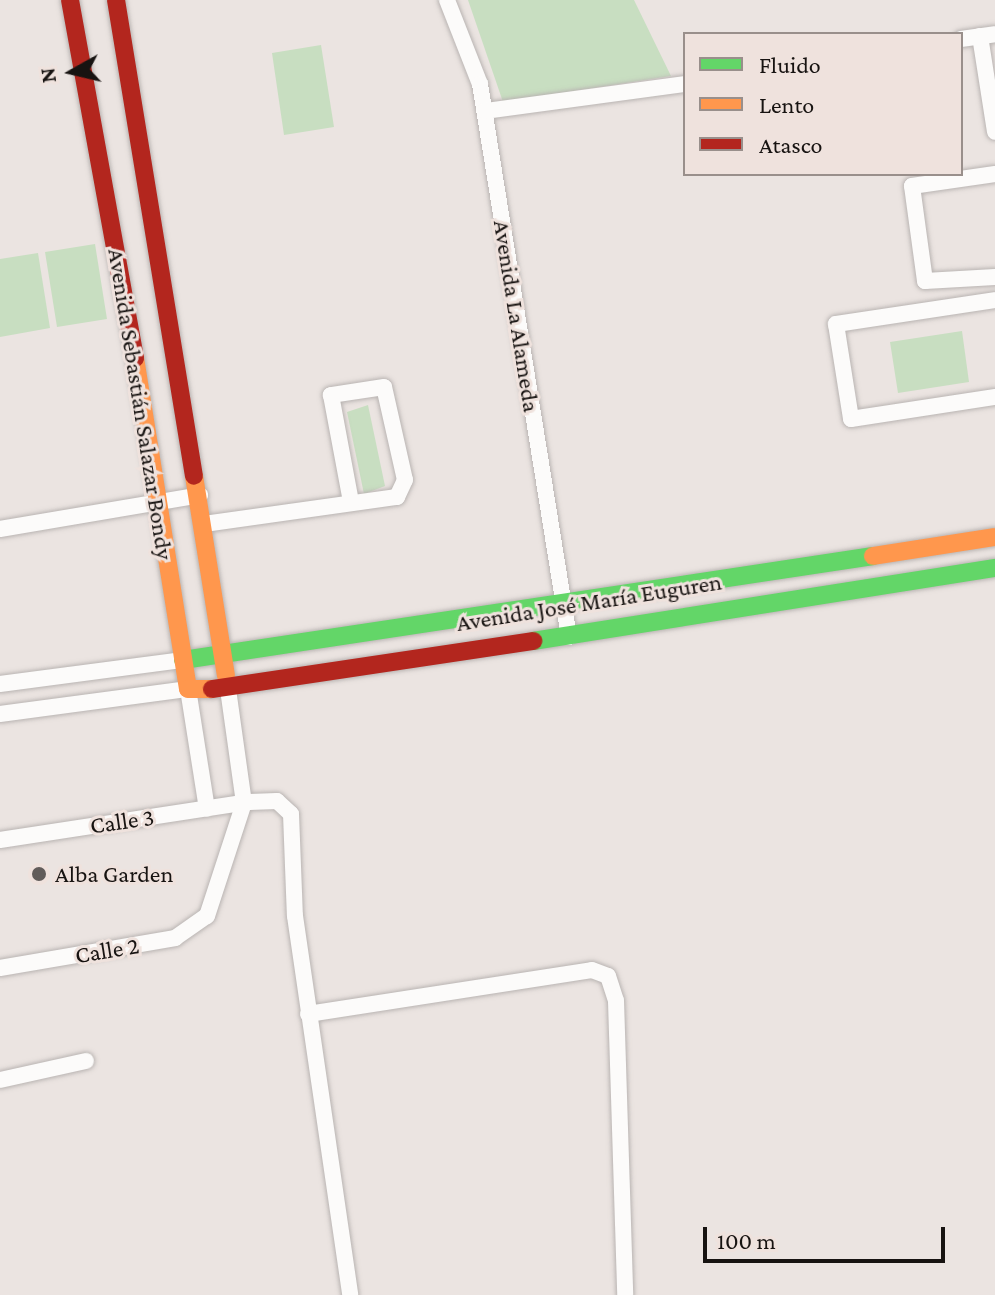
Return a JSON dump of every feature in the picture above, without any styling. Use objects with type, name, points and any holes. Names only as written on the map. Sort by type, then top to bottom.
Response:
[{"type":"street","name":"Avenida Sebastián Salazar Bondy","points":[[70,0],[94,101],[155,503],[207,809]]},
{"type":"street","name":"Avenida Sebastián Salazar Bondy","points":[[116,0],[200,495],[244,803]]},
{"type":"street","name":"Avenida La Alameda","points":[[447,0],[485,111],[569,637]]},
{"type":"street","points":[[963,39],[988,35],[995,132]]},
{"type":"street","points":[[485,111],[683,84]]},
{"type":"street","points":[[995,174],[912,186],[925,281],[995,277]]},
{"type":"street","points":[[995,300],[836,324],[851,419],[995,397]]},
{"type":"street","points":[[204,524],[397,497],[405,480],[384,387],[331,395],[351,502]]},
{"type":"street","points":[[0,529],[200,495]]},
{"type":"street","name":"Avenida José María Euguren","points":[[183,660],[225,659],[995,537]]},
{"type":"street","name":"Avenida José María Euguren","points":[[188,689],[228,689],[995,568]]},
{"type":"street","points":[[0,684],[183,660]]},
{"type":"street","points":[[41,678],[45,708]]},
{"type":"street","points":[[0,714],[188,689]]},
{"type":"street","name":"Calle 3","points":[[0,840],[244,803],[277,801],[291,814],[308,1014],[350,1295]]},
{"type":"street","name":"Calle 2","points":[[0,968],[175,938],[207,916],[244,803]]},
{"type":"street","points":[[308,1014],[592,970],[608,976],[616,1001],[625,1295]]},
{"type":"street","points":[[0,1080],[86,1061]]},
{"type":"green space","points":[[468,0],[634,0],[671,76],[503,102]]},
{"type":"green space","points":[[321,45],[334,127],[284,135],[272,53]]},
{"type":"green space","points":[[95,244],[107,319],[57,327],[45,252]]},
{"type":"green space","points":[[38,253],[50,328],[0,337],[0,259]]},
{"type":"green space","points":[[962,331],[969,382],[898,393],[890,342]]},
{"type":"green space","points":[[368,405],[385,486],[364,494],[347,412]]},
{"type":"traffic: fast","points":[[183,660],[873,556]]},
{"type":"traffic: fast","points":[[533,641],[995,568]]},
{"type":"traffic: slow","points":[[135,358],[188,689],[212,689]]},
{"type":"traffic: slow","points":[[194,476],[226,675]]},
{"type":"traffic: slow","points":[[873,556],[995,537]]},
{"type":"traffic: jam","points":[[70,0],[135,358]]},
{"type":"traffic: jam","points":[[116,0],[194,476]]},
{"type":"traffic: jam","points":[[212,689],[533,641]]},
{"type":"place","name":"Alba Garden","points":[[39,874]]}]
